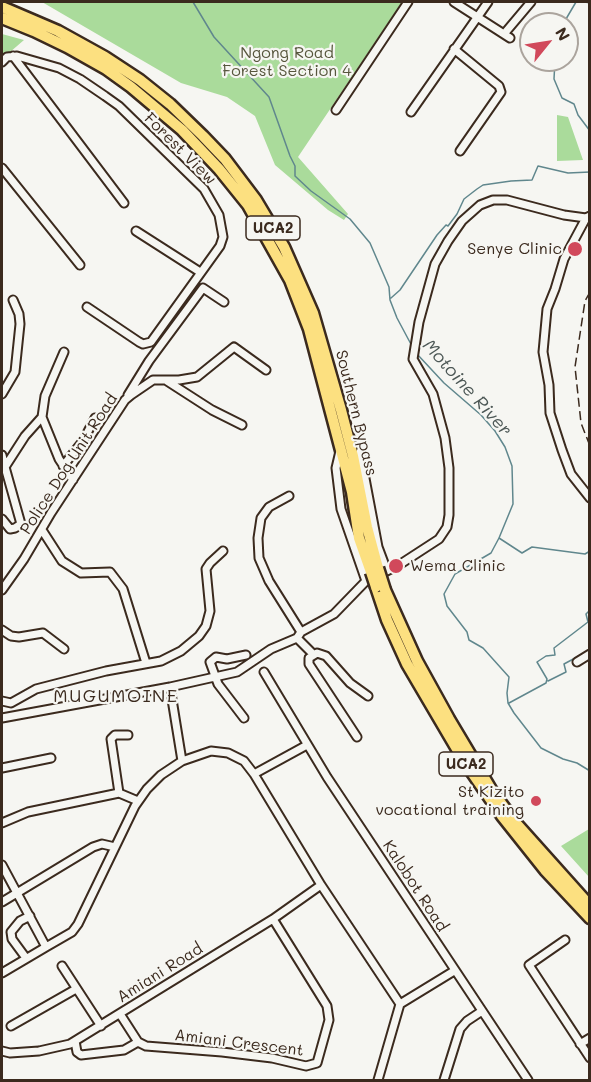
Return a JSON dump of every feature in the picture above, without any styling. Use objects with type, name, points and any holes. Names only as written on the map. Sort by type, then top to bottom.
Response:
[{"type":"highway","name":"Southern Bypass","points":[[2,7],[58,31],[140,80],[170,104],[203,136],[225,159],[256,200],[284,247],[313,313],[341,410],[387,620],[407,664],[464,761],[502,816],[545,870],[590,918]]},
{"type":"highway","name":"Southern Bypass","points":[[2,18],[34,31],[106,69],[182,130],[235,187],[248,205],[277,255],[301,307],[323,379],[352,492],[360,538],[376,573]]},
{"type":"highway","name":"Southern Bypass","points":[[380,588],[448,719],[492,791],[515,822],[590,906]]},
{"type":"street","points":[[336,110],[408,2]]},
{"type":"street","points":[[454,2],[507,36],[531,2]]},
{"type":"street","points":[[411,112],[476,16],[488,2]]},
{"type":"street","points":[[454,49],[499,86],[501,92],[460,151]]},
{"type":"street","points":[[2,62],[13,56],[124,203]]},
{"type":"street","name":"Forest View","points":[[13,56],[21,56],[59,68],[80,78],[119,106],[204,189],[219,215],[223,237],[220,246],[154,339],[148,344],[139,342],[87,307]]},
{"type":"street","points":[[2,168],[80,265]]},
{"type":"street","points":[[2,717],[170,687],[215,678],[243,669],[271,649],[338,611],[376,573],[439,539],[444,534],[448,521],[449,468],[445,438],[433,394],[413,359],[427,289],[435,264],[454,230],[474,208],[486,202],[500,199],[545,212],[588,217],[564,260],[547,309],[543,352],[549,385],[550,412],[562,450],[571,474],[590,498]]},
{"type":"street","points":[[136,231],[200,272]]},
{"type":"street","points":[[125,400],[143,370],[203,288],[225,302]]},
{"type":"street","points":[[2,394],[15,372],[20,324],[19,314],[13,300]]},
{"type":"street","name":"Police Dog Unit Road","points":[[2,590],[125,400],[148,382],[197,376],[234,347],[266,370]]},
{"type":"street","points":[[64,352],[45,396],[42,417],[63,466],[73,480]]},
{"type":"street","points":[[165,380],[212,410],[242,425]]},
{"type":"street","points":[[5,466],[25,436],[42,417]]},
{"type":"street","points":[[63,466],[83,441],[95,418]]},
{"type":"street","points":[[360,452],[378,547],[376,573]]},
{"type":"street","points":[[2,455],[21,521],[19,527],[10,529],[2,519]]},
{"type":"street","points":[[290,496],[269,507],[261,518],[258,538],[259,558],[299,635],[313,654]]},
{"type":"street","points":[[42,530],[62,561],[81,573],[110,572],[123,590],[146,663]]},
{"type":"street","points":[[2,701],[11,703],[36,689],[170,657],[199,636],[206,626],[210,611],[206,569],[223,551]]},
{"type":"street","points":[[2,630],[11,636],[19,637],[44,633],[64,649]]},
{"type":"street","points":[[357,737],[308,661],[313,654],[320,652],[350,683],[368,696]]},
{"type":"street","points":[[577,662],[590,654]]},
{"type":"street","points":[[244,718],[221,689],[211,664],[213,658],[226,659],[246,655]]},
{"type":"street","name":"Kalobot Road","points":[[264,672],[307,745],[528,1080]]},
{"type":"street","points":[[170,687],[182,761]]},
{"type":"street","points":[[119,793],[111,739],[115,735],[128,735]]},
{"type":"street","points":[[254,774],[307,745]]},
{"type":"street","points":[[2,973],[72,932],[138,801],[161,775],[182,761],[212,752],[228,753],[244,761],[254,774],[321,885],[400,1004]]},
{"type":"street","points":[[2,768],[51,758]]},
{"type":"street","points":[[2,823],[36,810],[119,793],[138,801]]},
{"type":"street","points":[[2,902],[93,847],[102,844],[114,847]]},
{"type":"street","points":[[2,865],[46,947]]},
{"type":"street","name":"Amiani Road","points":[[2,1051],[10,1053],[39,1051],[63,1047],[75,1041],[273,919],[321,885]]},
{"type":"street","points":[[26,958],[12,939],[11,932],[20,921],[30,916]]},
{"type":"street","name":"Amiani Crescent","points":[[138,1042],[146,1046],[272,1058],[306,1066],[317,1063],[329,1020],[327,1006],[273,919]]},
{"type":"street","points":[[566,940],[529,965],[590,1058]]},
{"type":"street","points":[[62,966],[101,1026]]},
{"type":"street","points":[[378,1080],[400,1004],[454,971]]},
{"type":"street","points":[[11,1026],[76,989]]},
{"type":"street","points":[[444,1080],[459,1029],[482,1011]]},
{"type":"street","points":[[75,1041],[77,1052],[81,1055],[124,1050],[138,1042],[120,1014]]},
{"type":"street","points":[[580,1044],[590,1038]]},
{"type":"green space","name":"Ngong Road Forest Section 4","points":[[42,2],[402,2],[298,157],[348,214],[344,220],[328,210],[275,165],[255,116],[227,97],[181,83]]},
{"type":"green space","points":[[2,34],[24,40],[2,59]]},
{"type":"green space","points":[[557,115],[568,117],[583,160],[557,161]]},
{"type":"green space","points":[[589,829],[589,877],[561,846]]},
{"type":"waterway","name":"Motoine River","points":[[193,2],[214,37],[269,97],[295,166],[295,176],[311,191],[350,219],[370,243],[389,287],[390,300],[397,318],[413,348]]},
{"type":"waterway","points":[[570,12],[576,2]]},
{"type":"waterway","points":[[585,2],[590,3]]},
{"type":"waterway","points":[[554,72],[554,79],[562,98],[574,104],[578,115],[590,131]]},
{"type":"waterway","points":[[391,298],[400,290],[437,235],[457,214],[464,199],[483,185],[532,180],[538,166],[568,173],[590,172]]},
{"type":"waterway","name":"Motoine River","points":[[417,354],[495,431],[505,447],[512,466],[513,504],[499,538],[491,553],[455,574],[444,594],[447,606],[467,632],[469,640],[483,648],[509,677],[508,703],[541,748],[590,771]]},
{"type":"waterway","points":[[499,538],[522,553],[532,547],[585,554],[590,551]]},
{"type":"waterway","points":[[509,703],[546,683],[547,679],[537,662],[546,656],[555,655],[554,648],[588,622],[586,614],[590,610]]},
{"type":"waterway","points":[[548,681],[566,672],[564,664],[590,650]]},
{"type":"railway","points":[[590,292],[585,301],[575,367],[581,423],[590,446]]},
{"type":"place","name":"Senye Clinic","points":[[575,249]]},
{"type":"place","name":"Wema Clinic","points":[[396,566]]},
{"type":"place","name":"St Kizito vocational training","points":[[536,801]]},
{"type":"district","name":"MUGUMOINE","points":[[116,696]]}]
